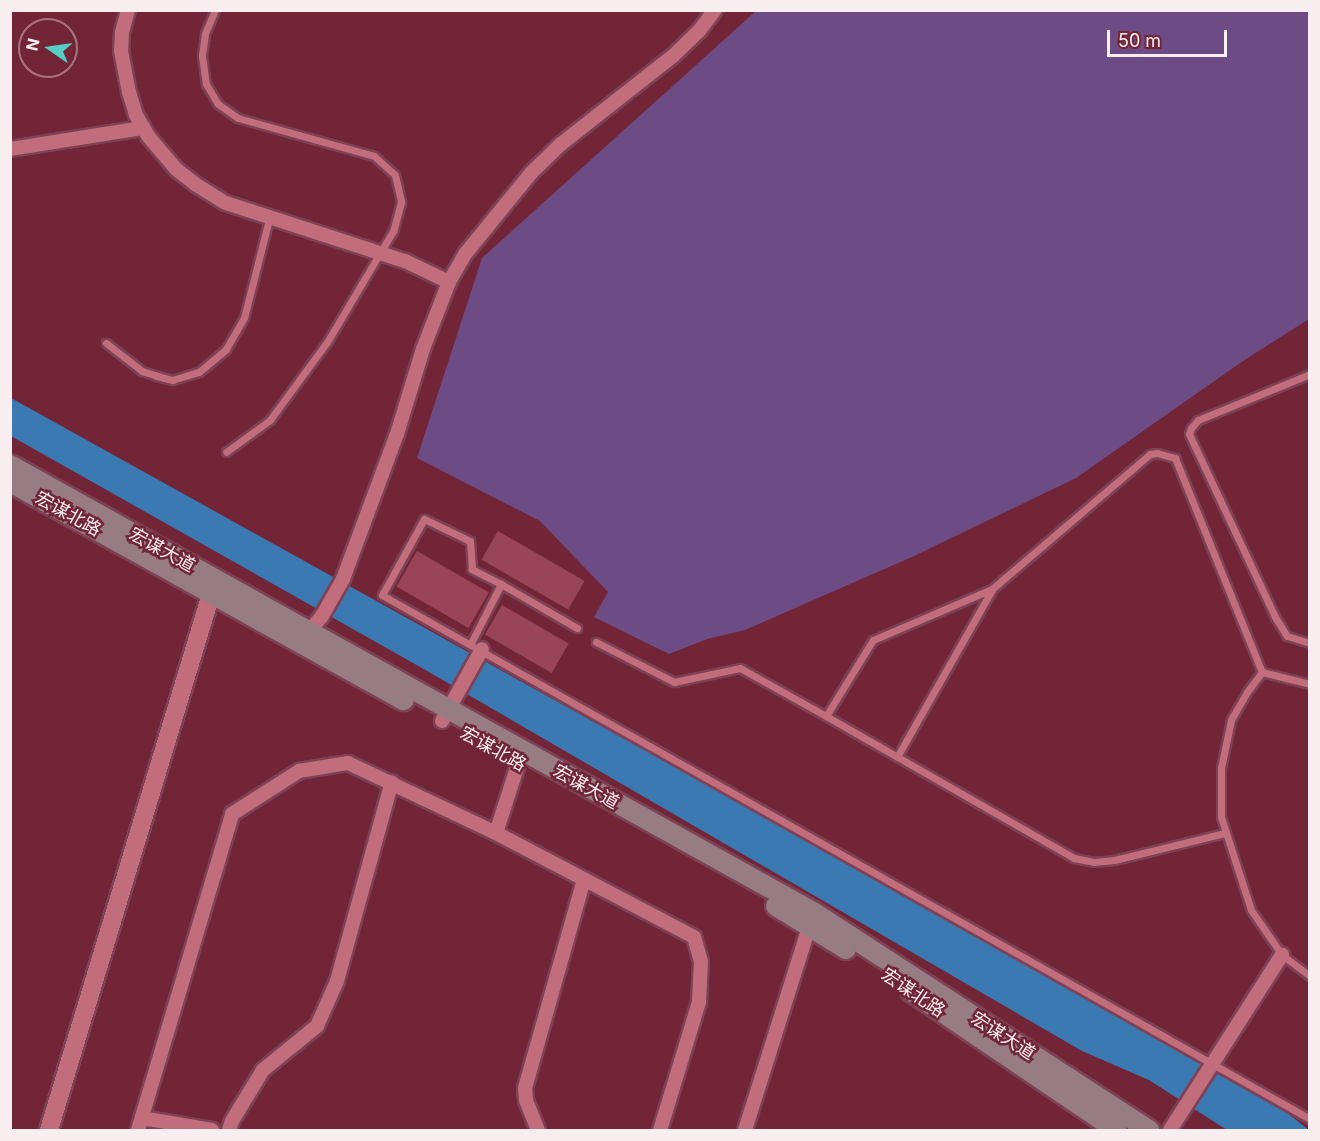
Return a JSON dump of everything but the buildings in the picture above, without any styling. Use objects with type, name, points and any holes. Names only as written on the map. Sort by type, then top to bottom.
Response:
[{"type":"main road","name":"宏谋大道","points":[[10,465],[213,587],[309,632],[445,716],[811,919],[1149,1131]]},
{"type":"main road","name":"宏谋北路","points":[[10,482],[213,587],[445,716]]},
{"type":"main road","name":"宏谋北路","points":[[811,919],[881,972],[1116,1131]]},
{"type":"street","points":[[128,10],[122,33],[123,72],[136,115],[160,152],[195,184],[226,203],[269,219],[405,261],[449,282]]},
{"type":"street","points":[[309,632],[322,616],[343,579],[397,434],[423,349],[449,282],[466,253],[531,173],[561,144],[673,56],[699,31],[715,10]]},
{"type":"street","points":[[10,150],[143,129]]},
{"type":"street","points":[[49,1131],[213,587]]},
{"type":"street","points":[[445,716],[477,646]]},
{"type":"street","points":[[496,834],[520,758]]},
{"type":"street","points":[[212,1131],[140,1124],[232,814],[299,771],[348,763],[392,782],[694,936],[701,962],[699,1002],[660,1131]]},
{"type":"street","points":[[229,1131],[232,1121],[263,1070],[317,1026],[337,981],[392,782]]},
{"type":"street","points":[[538,1131],[526,1101],[525,1088],[584,879]]},
{"type":"street","points":[[745,1131],[811,919]]},
{"type":"street","points":[[1170,1131],[1281,955]]},
{"type":"lane","points":[[215,10],[205,34],[202,56],[206,84],[218,104],[238,118],[364,152],[384,163],[395,175],[400,188],[399,209],[393,231],[327,342],[270,420],[226,452]]},
{"type":"lane","points":[[106,343],[142,371],[157,376],[172,380],[199,372],[226,349],[244,318],[269,219]]},
{"type":"lane","points":[[1310,374],[1198,420],[1191,428],[1190,434],[1275,617],[1287,636],[1310,643]]},
{"type":"lane","points":[[826,716],[873,640],[992,589],[1150,454],[1170,454],[1175,458],[1262,672]]},
{"type":"lane","points":[[577,628],[472,569],[470,541],[424,519],[382,594],[1310,1119]]},
{"type":"lane","points":[[477,646],[501,584]]},
{"type":"lane","points":[[897,757],[992,589]]},
{"type":"lane","points":[[596,642],[674,682],[740,668],[1056,850],[1084,860],[1114,860],[1225,832]]},
{"type":"lane","points":[[1262,672],[1310,684]]},
{"type":"lane","points":[[1262,672],[1246,692],[1231,720],[1221,768],[1219,794],[1225,832],[1251,910],[1281,955],[1310,976]]},
{"type":"shaded area","points":[[756,11],[1309,11],[1309,319],[1243,361],[1076,478],[914,556],[745,630],[707,639],[669,654],[594,617],[608,592],[540,521],[417,458],[482,258]]},
{"type":"water","points":[[11,398],[1260,1092],[1309,1130],[1227,1130],[1149,1080],[1082,1051],[422,668],[11,436]]}]
